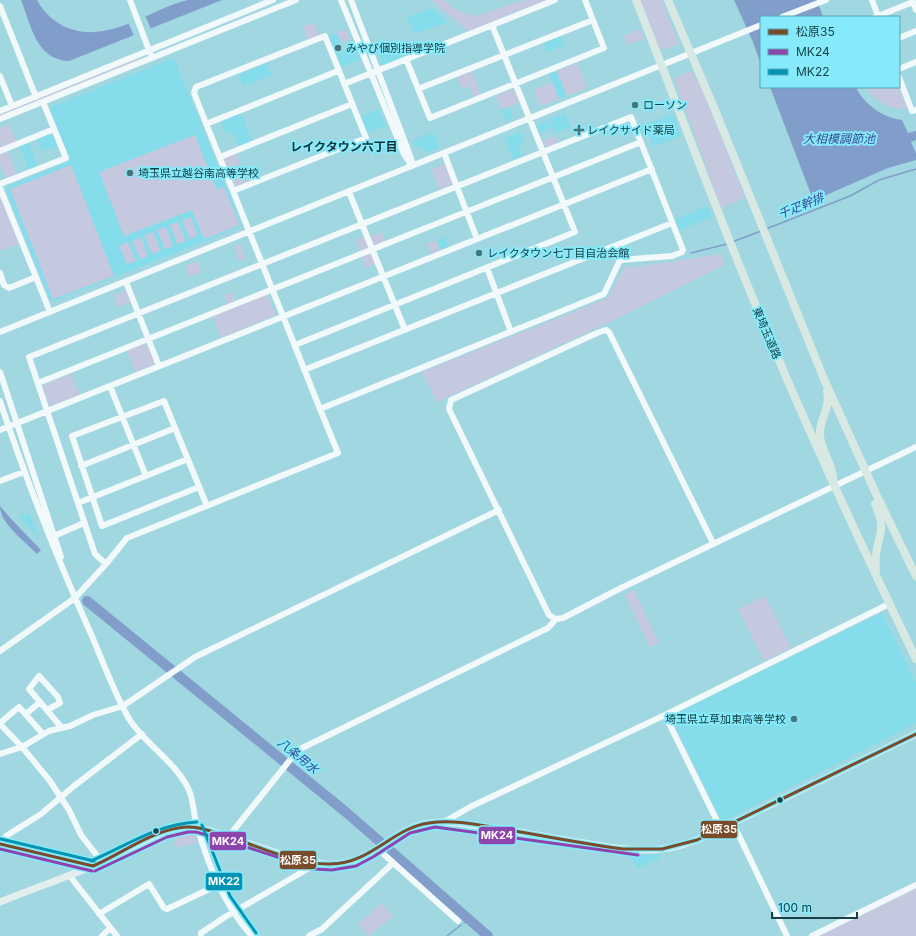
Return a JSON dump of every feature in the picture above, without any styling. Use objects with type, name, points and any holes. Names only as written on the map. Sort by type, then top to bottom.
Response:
[{"type":"highway","name":"東埼玉道路","points":[[636,0],[663,66],[730,242],[833,486],[916,659]]},
{"type":"highway","points":[[668,0],[715,110],[824,378],[916,576]]},
{"type":"highway","points":[[824,378],[828,393],[828,407],[820,428],[820,435],[821,446],[832,470],[833,486]]},
{"type":"highway","points":[[866,471],[868,490],[878,510],[882,526],[875,554],[879,581]]},
{"type":"main road","points":[[0,902],[93,866],[165,832],[187,827],[197,827],[229,836],[316,864],[331,865],[354,861],[379,848],[399,833],[418,825],[444,822],[639,850],[672,848],[698,840],[916,734]]},
{"type":"street","points":[[130,0],[152,57]]},
{"type":"street","points":[[0,111],[273,0]]},
{"type":"street","points":[[0,119],[296,0]]},
{"type":"street","points":[[340,0],[375,72]]},
{"type":"street","points":[[350,0],[404,154],[412,166]]},
{"type":"street","points":[[344,84],[555,0]]},
{"type":"street","points":[[406,59],[430,118],[604,48],[584,0]]},
{"type":"street","points":[[785,16],[825,0]]},
{"type":"street","points":[[872,0],[876,16],[913,2],[916,10]]},
{"type":"street","points":[[0,6],[36,97]]},
{"type":"street","points":[[418,88],[592,20]]},
{"type":"street","points":[[295,345],[574,232],[492,25]]},
{"type":"street","points":[[0,332],[663,66],[760,25]]},
{"type":"street","points":[[900,38],[916,31]]},
{"type":"street","points":[[0,651],[75,598],[127,538],[338,453],[284,316],[249,232],[194,93],[196,88],[324,36],[366,138],[233,191]]},
{"type":"street","points":[[900,69],[916,62]]},
{"type":"street","points":[[206,124],[338,71]]},
{"type":"street","points":[[0,76],[12,106]]},
{"type":"street","points":[[900,80],[912,111],[916,110]]},
{"type":"street","points":[[0,184],[66,158],[43,102]]},
{"type":"street","points":[[220,157],[352,104]]},
{"type":"street","points":[[106,564],[95,554],[29,358],[631,117],[683,250],[679,255],[639,260],[620,260],[604,294],[320,409]]},
{"type":"street","points":[[0,151],[54,129]]},
{"type":"street","points":[[38,383],[641,142]]},
{"type":"street","points":[[444,153],[478,239]]},
{"type":"street","points":[[0,430],[652,169]]},
{"type":"street","points":[[0,188],[50,312]]},
{"type":"street","points":[[349,192],[405,330]]},
{"type":"street","points":[[304,370],[672,223]]},
{"type":"street","points":[[486,268],[511,332]]},
{"type":"street","points":[[0,273],[4,285],[9,288],[36,277]]},
{"type":"street","points":[[126,282],[159,366]]},
{"type":"street","points":[[714,544],[613,338],[606,330],[597,332],[451,400],[449,409],[549,615],[556,619],[563,618],[916,447]]},
{"type":"street","points":[[0,372],[75,598]]},
{"type":"street","points":[[110,386],[146,476]]},
{"type":"street","points":[[0,401],[24,472],[103,665],[129,718],[185,782],[192,798],[197,827],[218,885],[234,913],[252,936]]},
{"type":"street","points":[[199,487],[102,526],[72,436],[164,401],[207,506]]},
{"type":"street","points":[[81,466],[176,428]]},
{"type":"street","points":[[78,503],[188,459]]},
{"type":"street","points":[[0,481],[24,472]]},
{"type":"street","points":[[0,754],[22,747],[49,731],[70,726],[93,715],[123,706],[195,657],[498,510]]},
{"type":"street","points":[[54,536],[84,523]]},
{"type":"street","points":[[444,822],[470,807],[665,715],[889,604]]},
{"type":"street","points":[[229,836],[298,750],[548,628],[556,619]]},
{"type":"street","points":[[47,710],[60,703],[58,697],[39,676],[29,689],[62,728]]},
{"type":"street","points":[[26,714],[40,702]]},
{"type":"street","points":[[43,734],[19,707],[0,724],[22,747],[60,797],[69,810],[81,835],[102,862]]},
{"type":"street","points":[[665,715],[721,829]]},
{"type":"street","points":[[93,866],[0,844],[6,836],[41,814],[60,797],[142,734]]},
{"type":"street","points":[[733,823],[787,936]]},
{"type":"street","points":[[379,848],[393,863],[458,921]]},
{"type":"street","points":[[309,936],[322,930],[393,863]]},
{"type":"street","points":[[201,936],[201,933],[316,864]]},
{"type":"street","points":[[70,875],[117,936]]},
{"type":"street","points":[[99,914],[149,884],[164,908],[167,909],[218,885]]},
{"type":"street","points":[[812,936],[916,885]]},
{"type":"street","points":[[102,936],[110,928]]},
{"type":"shaded area","points":[[431,0],[444,0],[462,12],[469,15],[476,15],[519,2],[547,0],[468,31]]},
{"type":"shaded area","points":[[640,0],[662,0],[678,42],[677,45],[663,50],[659,47]]},
{"type":"shaded area","points":[[432,8],[448,22],[414,34],[407,17]]},
{"type":"shaded area","points":[[314,23],[319,36],[308,40],[303,27]]},
{"type":"shaded area","points":[[345,29],[350,39],[341,42],[337,33]]},
{"type":"shaded area","points":[[640,29],[644,39],[627,45],[623,36]]},
{"type":"shaded area","points":[[337,33],[341,42],[331,46],[328,37]]},
{"type":"shaded area","points":[[560,35],[564,45],[547,52],[543,42]]},
{"type":"shaded area","points":[[396,44],[401,58],[384,65],[381,63],[377,51]]},
{"type":"shaded area","points":[[354,47],[360,60],[341,67],[336,54]]},
{"type":"shaded area","name":"埼玉県立越谷南高等学校","points":[[174,58],[241,224],[240,227],[54,301],[50,300],[6,189],[8,186],[70,161],[50,110],[51,107]]},
{"type":"shaded area","points":[[136,59],[137,61],[0,116],[0,114]]},
{"type":"shaded area","points":[[267,63],[272,75],[243,87],[238,75]]},
{"type":"shaded area","points":[[577,63],[587,88],[567,96],[557,71]]},
{"type":"shaded area","points":[[472,71],[481,96],[475,98],[470,86],[462,89],[457,77]]},
{"type":"shaded area","points":[[557,71],[567,96],[559,99],[549,74]]},
{"type":"shaded area","points":[[692,71],[701,86],[745,198],[721,208],[674,78]]},
{"type":"shaded area","points":[[552,82],[559,99],[540,106],[534,90]]},
{"type":"shaded area","points":[[867,88],[899,88],[908,109],[898,109],[884,104],[874,98]]},
{"type":"shaded area","points":[[512,89],[515,91],[520,102],[501,110],[496,96]]},
{"type":"shaded area","points":[[509,107],[513,118],[505,121],[501,110]]},
{"type":"shaded area","points":[[379,109],[386,126],[367,133],[360,117]]},
{"type":"shaded area","points":[[241,113],[252,141],[239,146],[233,132],[226,135],[221,121]]},
{"type":"shaded area","points":[[565,113],[571,127],[555,133],[550,119]]},
{"type":"shaded area","points":[[673,114],[681,136],[653,147],[649,135],[642,137],[638,127]]},
{"type":"shaded area","points":[[549,121],[551,128],[540,132],[541,135],[539,136],[536,127],[537,125]]},
{"type":"shaded area","points":[[9,124],[16,142],[0,148],[0,128]]},
{"type":"shaded area","points":[[433,132],[439,147],[428,152],[414,145],[413,140]]},
{"type":"shaded area","points":[[520,132],[524,143],[518,146],[522,157],[513,160],[504,138]]},
{"type":"shaded area","points":[[48,134],[53,136],[57,146],[41,151],[37,138]]},
{"type":"shaded area","points":[[195,135],[216,189],[224,187],[239,223],[238,226],[204,239],[192,210],[124,236],[99,172]]},
{"type":"shaded area","points":[[555,136],[558,143],[547,147],[543,145],[541,141]]},
{"type":"shaded area","points":[[391,139],[392,144],[385,147],[387,151],[375,156],[372,147]]},
{"type":"shaded area","points":[[29,143],[37,166],[28,169],[20,146]]},
{"type":"shaded area","points":[[7,151],[17,174],[6,178],[0,164],[0,154]]},
{"type":"shaded area","points":[[236,153],[240,164],[227,169],[224,162],[225,157]]},
{"type":"shaded area","points":[[446,164],[453,184],[439,189],[431,169]]},
{"type":"shaded area","points":[[71,165],[114,276],[53,299],[10,189]]},
{"type":"shaded area","points":[[243,172],[248,182],[237,187],[234,185],[230,177]]},
{"type":"shaded area","points":[[0,196],[20,244],[0,251]]},
{"type":"shaded area","points":[[708,206],[712,217],[680,230],[675,219]]},
{"type":"shaded area","points":[[191,217],[198,236],[190,239],[182,221]]},
{"type":"shaded area","points":[[178,222],[186,241],[177,244],[170,225]]},
{"type":"shaded area","points":[[166,227],[173,246],[165,249],[157,230]]},
{"type":"shaded area","points":[[153,232],[161,251],[152,254],[144,235]]},
{"type":"shaded area","points":[[382,232],[385,241],[376,245],[373,243],[371,236]]},
{"type":"shaded area","points":[[365,236],[369,246],[361,252],[356,240]]},
{"type":"shaded area","points":[[445,236],[449,246],[440,250],[436,240]]},
{"type":"shaded area","points":[[141,237],[148,256],[140,259],[132,241]]},
{"type":"shaded area","points":[[436,240],[440,250],[431,253],[427,243]]},
{"type":"shaded area","points":[[128,242],[136,261],[127,264],[119,246]]},
{"type":"shaded area","points":[[240,244],[246,258],[239,261],[234,246]]},
{"type":"shaded area","points":[[369,254],[372,255],[375,264],[366,268],[362,257]]},
{"type":"shaded area","points":[[721,254],[725,265],[612,321],[437,402],[422,372],[608,298],[625,266],[631,268]]},
{"type":"shaded area","points":[[197,261],[201,272],[189,277],[185,266]]},
{"type":"shaded area","points":[[126,291],[130,303],[118,307],[114,295]]},
{"type":"shaded area","points":[[232,292],[236,302],[228,305],[224,295]]},
{"type":"shaded area","points":[[267,294],[276,315],[221,338],[213,316]]},
{"type":"shaded area","points":[[144,344],[148,347],[154,361],[153,365],[136,372],[127,351]]},
{"type":"shaded area","points":[[71,374],[80,395],[52,406],[48,404],[43,388],[45,384]]},
{"type":"shaded area","points":[[29,513],[39,539],[19,516]]},
{"type":"shaded area","points":[[634,590],[659,643],[650,647],[625,595]]},
{"type":"shaded area","points":[[765,596],[791,648],[764,661],[738,609]]},
{"type":"shaded area","name":"埼玉県立草加東高等学校","points":[[882,613],[916,683],[916,723],[722,822],[670,716]]},
{"type":"shaded area","points":[[192,833],[195,835],[197,842],[177,848],[174,836]]},
{"type":"shaded area","points":[[630,854],[661,854],[658,859],[637,868]]},
{"type":"shaded area","points":[[916,888],[916,936],[817,936]]},
{"type":"shaded area","points":[[382,903],[393,917],[368,936],[358,924]]},
{"type":"water","points":[[21,0],[37,0],[46,13],[54,20],[68,28],[84,32],[99,32],[114,29],[173,4],[188,0],[222,0],[69,61],[58,59],[49,55],[42,48],[36,40]]},
{"type":"water","points":[[734,0],[817,0],[823,16],[760,16],[760,62],[753,42]]},
{"type":"water","name":"大相模調節池","points":[[770,88],[856,88],[864,99],[875,109],[895,119],[902,120],[908,133],[916,131],[916,140],[911,142],[916,153],[916,160],[888,168],[824,196],[812,197]]},
{"type":"water","points":[[0,506],[41,550],[37,554],[9,526],[1,513]]},
{"type":"pier","points":[[145,15],[151,29],[134,36],[128,22]]},
{"type":"waterway","name":"千疋幹排","points":[[766,229],[850,196],[879,180],[916,169]]},
{"type":"waterway","name":"千疋幹排","points":[[732,242],[761,231]]},
{"type":"waterway","name":"千疋幹排","points":[[691,253],[727,244]]},
{"type":"waterway","name":"八条用水","points":[[87,601],[347,813],[488,936]]},
{"type":"waterway","name":"八条用水","points":[[464,923],[468,920]]},
{"type":"waterway","points":[[447,936],[461,925]]},
{"type":"transit line","name":"松原35","points":[[93,866],[156,834],[184,827],[206,830],[289,858],[330,864],[358,858],[416,826],[438,822],[476,824],[623,849],[662,849],[697,840],[916,734]]},
{"type":"transit line","name":"MK22","points":[[91,861],[155,831],[197,822]]},
{"type":"transit line","name":"MK22","points":[[202,825],[230,896],[256,933]]},
{"type":"transit line","name":"MK24","points":[[95,871],[167,837],[188,832],[196,832],[228,841],[314,869],[332,870],[356,866],[410,833],[435,827],[638,855]]},
{"type":"transit line","name":"MK22","points":[[1,839],[94,861]]},
{"type":"transit line","name":"松原35","points":[[0,844],[93,866]]},
{"type":"transit line","name":"MK24","points":[[0,849],[92,871]]},
{"type":"place","name":"みやび個別指導学院","points":[[338,48]]},
{"type":"place","name":"ローソン","points":[[635,105]]},
{"type":"place","name":"レイクサイド薬局","points":[[579,130]]},
{"type":"place","name":"埼玉県立越谷南高等学校","points":[[130,173]]},
{"type":"place","name":"レイクタウン七丁目自治会館","points":[[479,253]]},
{"type":"place","name":"埼玉県立草加東高等学校","points":[[794,719]]},
{"type":"district","name":"レイクタウン六丁目","points":[[344,147]]}]
